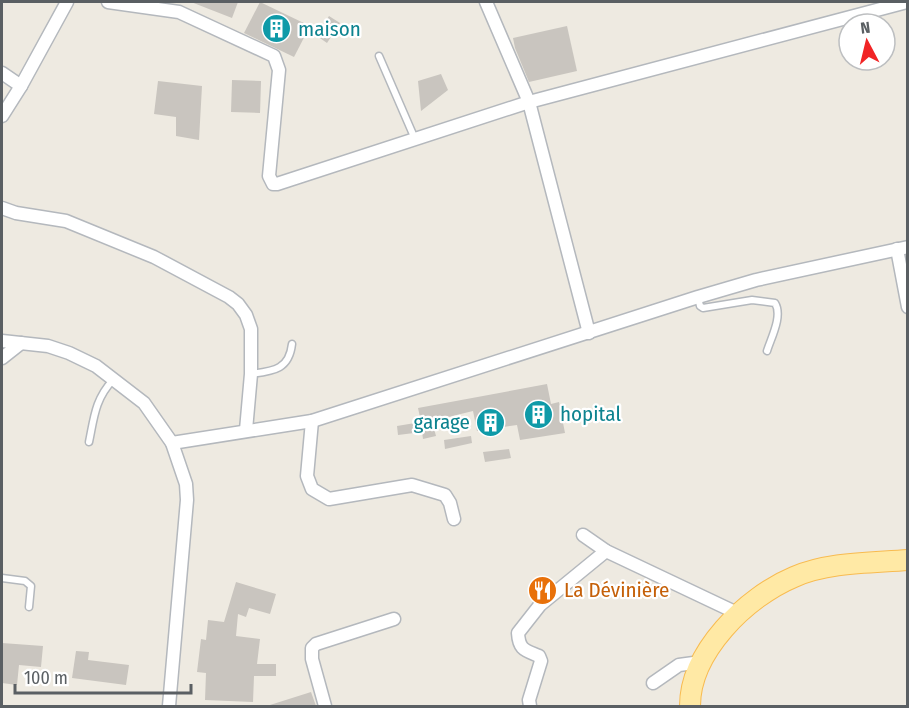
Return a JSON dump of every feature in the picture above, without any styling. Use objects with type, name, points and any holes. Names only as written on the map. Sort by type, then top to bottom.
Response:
[{"type":"main road","points":[[690,706],[694,676],[713,641],[739,614],[767,592],[794,577],[818,570],[908,560]]},
{"type":"street","points":[[2,116],[67,2]]},
{"type":"street","points":[[108,2],[179,12],[274,56],[279,70],[269,176],[273,184],[529,102],[908,2]]},
{"type":"street","points":[[486,2],[529,102],[589,333]]},
{"type":"street","points":[[2,73],[21,86]]},
{"type":"street","points":[[2,207],[16,213],[66,220],[154,257],[238,304],[252,329],[246,430]]},
{"type":"street","points":[[172,443],[312,421],[698,297],[756,280],[902,248],[908,307]]},
{"type":"street","points":[[2,340],[48,346],[96,366],[144,403],[172,443],[186,484],[187,500],[169,706]]},
{"type":"street","points":[[2,358],[21,343]]},
{"type":"street","points":[[312,421],[307,476],[312,489],[329,499],[412,485],[445,495],[450,503],[454,519]]},
{"type":"street","points":[[583,535],[606,550],[739,614]]},
{"type":"street","points":[[530,706],[529,700],[541,661],[539,656],[524,650],[518,644],[518,633],[540,605],[606,550]]},
{"type":"street","points":[[325,706],[312,659],[312,648],[316,644],[394,619]]},
{"type":"street","points":[[653,683],[680,665],[701,662]]},
{"type":"lane","points":[[379,56],[415,139]]},
{"type":"lane","points":[[698,297],[700,306],[708,309],[737,301],[775,303],[777,316],[767,351]]},
{"type":"lane","points":[[251,374],[273,371],[282,366],[291,356],[292,344]]},
{"type":"lane","points":[[89,442],[102,392],[112,380]]},
{"type":"lane","points":[[2,578],[25,581],[31,586],[29,607]]},
{"type":"building","name":"maison","points":[[191,2],[238,2],[232,18]]},
{"type":"building","name":"maison","points":[[260,2],[310,26],[294,57],[244,33]]},
{"type":"building","points":[[329,16],[340,23],[327,43],[317,36]]},
{"type":"building","points":[[567,26],[577,71],[529,82],[513,38]]},
{"type":"building","points":[[441,74],[448,90],[421,111],[418,81]]},
{"type":"building","name":"maison","points":[[232,80],[261,81],[260,113],[231,112]]},
{"type":"building","points":[[158,81],[202,86],[199,140],[176,136],[176,117],[154,114]]},
{"type":"building","points":[[547,384],[551,404],[559,402],[565,433],[520,440],[517,425],[477,431],[473,411],[432,421],[436,436],[423,439],[422,432],[398,435],[397,426],[421,422],[418,408]]},
{"type":"building","points":[[471,436],[472,443],[445,449],[444,440]]},
{"type":"building","points":[[509,449],[511,458],[485,462],[483,452]]},
{"type":"building","points":[[236,582],[276,594],[270,614],[249,608],[246,617],[238,614],[236,636],[260,639],[257,664],[276,664],[276,676],[254,676],[253,702],[205,700],[206,673],[197,672],[201,639],[206,640],[208,620],[224,622]]},
{"type":"building","points":[[2,643],[43,646],[41,667],[19,665],[17,685],[2,683]]},
{"type":"building","points":[[76,651],[89,652],[88,660],[129,665],[126,685],[72,678]]},
{"type":"building","points":[[311,692],[316,706],[270,705]]},
{"type":"place","name":"maison","points":[[277,29]]},
{"type":"place","name":"hopital","points":[[539,414]]},
{"type":"place","name":"garage","points":[[491,422]]},
{"type":"place","name":"La Dévinière","points":[[543,590]]}]
